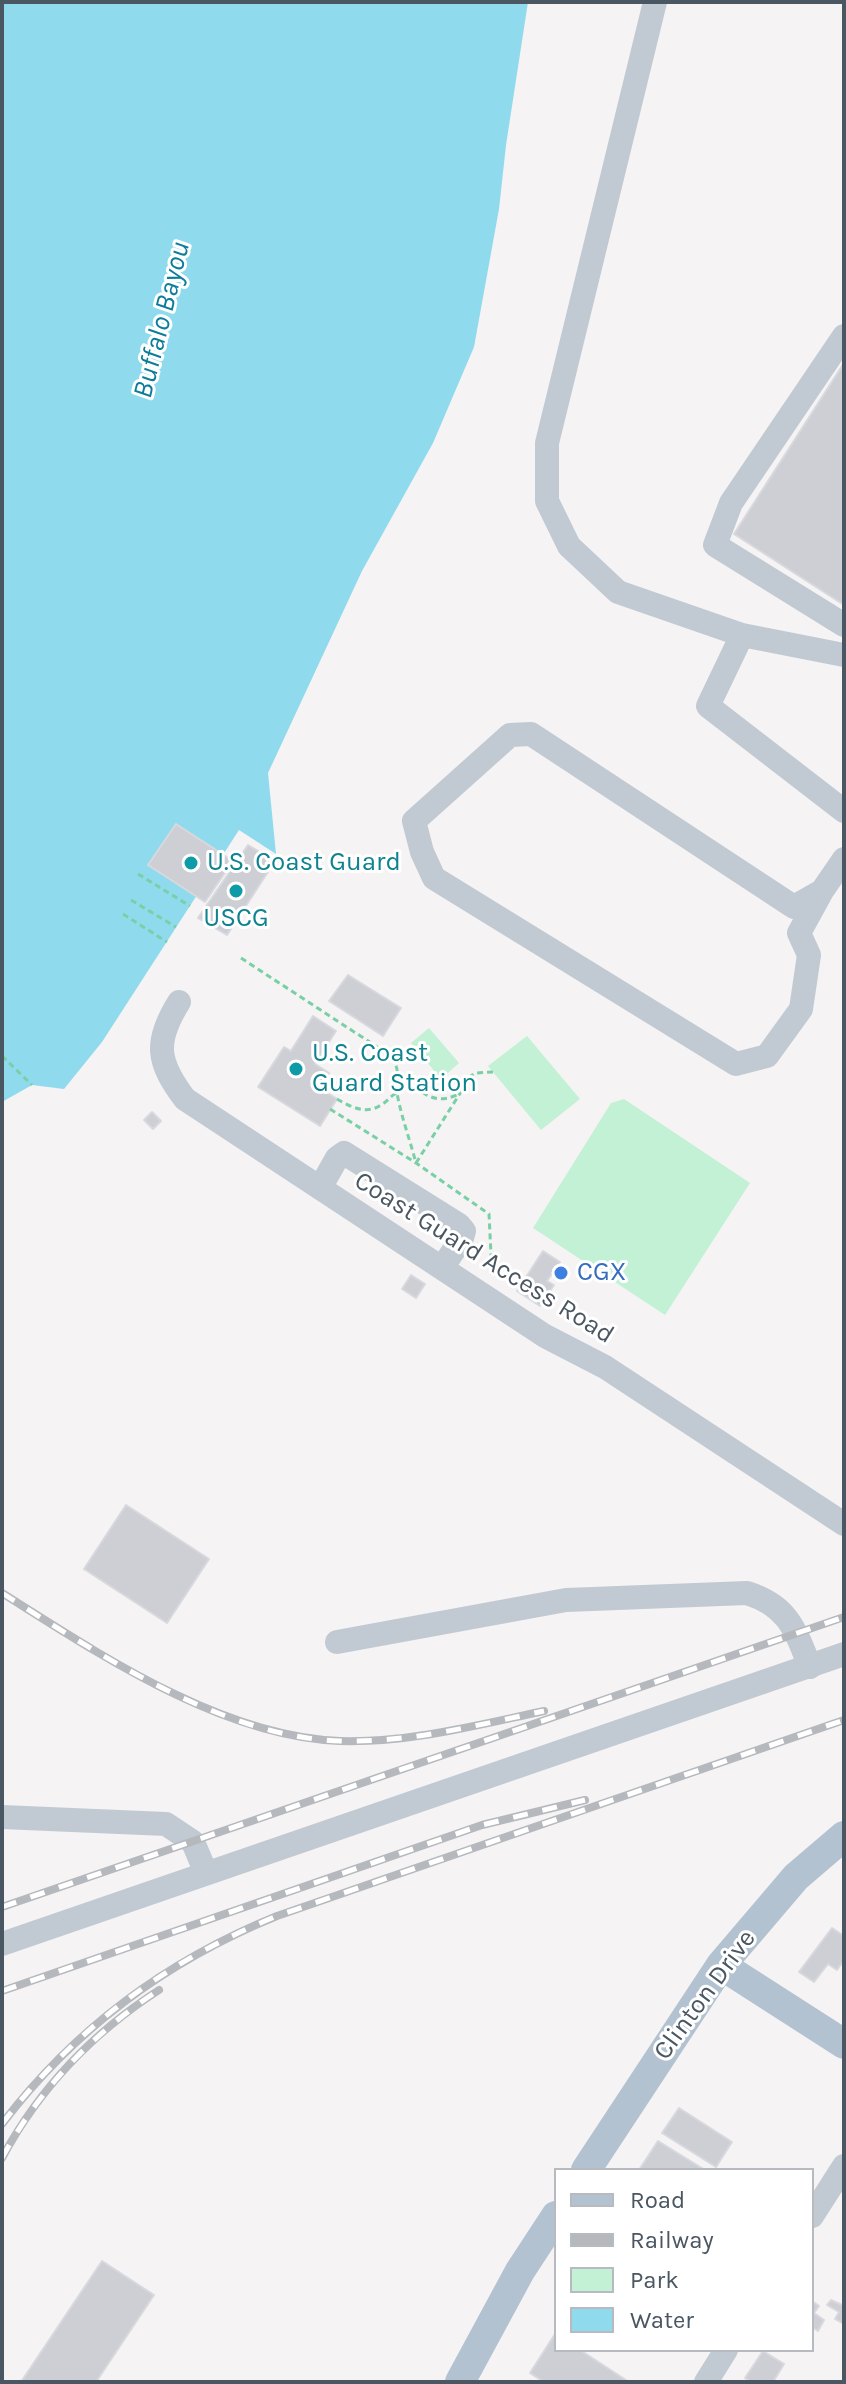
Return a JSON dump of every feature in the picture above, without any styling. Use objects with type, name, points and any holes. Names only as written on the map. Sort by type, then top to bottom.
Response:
[{"type":"main road","name":"Clinton Drive","points":[[587,2168],[721,1965],[796,1877],[844,1836]]},
{"type":"main road","points":[[721,1965],[844,2044]]},
{"type":"main road","points":[[462,2381],[520,2271],[554,2219]]},
{"type":"street","points":[[655,2],[547,443],[547,501],[569,546],[618,592],[742,635],[844,655]]},
{"type":"street","points":[[844,336],[731,503],[715,545],[844,625]]},
{"type":"street","points":[[742,635],[708,706],[844,811]]},
{"type":"street","points":[[822,891],[794,907],[531,734],[510,735],[414,821],[422,852],[434,878],[736,1064],[767,1056],[801,1009],[809,955],[799,933],[844,859]]},
{"type":"street","name":"Coast Guard Access Road","points":[[179,1002],[166,1023],[161,1054],[170,1078],[185,1099],[545,1336],[605,1367],[844,1524]]},
{"type":"street","points":[[320,1188],[337,1158],[344,1153],[459,1225],[464,1231],[462,1238],[442,1268]]},
{"type":"street","points":[[337,1642],[566,1600],[747,1593],[765,1599],[785,1613],[797,1633],[810,1667]]},
{"type":"street","points":[[2,1944],[844,1654]]},
{"type":"street","points":[[2,1817],[166,1824],[181,1831],[193,1842],[206,1873]]},
{"type":"street","points":[[814,2213],[844,2166]]},
{"type":"street","points":[[706,2382],[725,2352]]},
{"type":"path","points":[[138,874],[190,906]]},
{"type":"path","points":[[131,900],[176,927]]},
{"type":"path","points":[[123,914],[167,942]]},
{"type":"path","points":[[241,958],[381,1048],[397,1066],[397,1093],[416,1163]]},
{"type":"path","points":[[2,1056],[32,1085]]},
{"type":"path","points":[[416,1163],[475,1073],[493,1072]]},
{"type":"path","points":[[399,1075],[435,1100],[459,1094]]},
{"type":"path","points":[[337,1099],[358,1110],[369,1109],[381,1105],[397,1093]]},
{"type":"path","points":[[330,1109],[489,1214],[493,1284]]},
{"type":"green space","points":[[429,1028],[459,1063],[441,1079],[411,1043]]},
{"type":"green space","points":[[527,1036],[580,1099],[541,1130],[488,1066]]},
{"type":"green space","points":[[624,1099],[750,1183],[665,1315],[533,1228],[611,1103]]},
{"type":"water","name":"Buffalo Bayou","points":[[2,2],[528,2],[499,209],[474,347],[433,443],[362,571],[268,773],[276,854],[239,830],[102,1042],[64,1089],[32,1085],[2,1102]]},
{"type":"building","points":[[844,363],[844,605],[734,534]]},
{"type":"building","name":"U.S. Coast Guard","points":[[176,824],[233,861],[205,902],[148,865]]},
{"type":"building","name":"USCG","points":[[248,845],[275,861],[227,935],[198,918]]},
{"type":"building","points":[[348,975],[401,1008],[383,1036],[329,1001]]},
{"type":"building","name":"U.S. Coast Guard Station","points":[[313,1016],[336,1031],[315,1064],[329,1073],[320,1088],[337,1099],[320,1126],[258,1087],[284,1047],[291,1051]]},
{"type":"building","points":[[152,1112],[161,1121],[153,1129],[144,1120]]},
{"type":"building","points":[[543,1251],[560,1262],[547,1281],[554,1285],[540,1306],[517,1291]]},
{"type":"building","points":[[411,1275],[425,1284],[416,1298],[402,1289]]},
{"type":"building","points":[[126,1505],[209,1559],[167,1623],[84,1569]]},
{"type":"building","points":[[832,1928],[844,1936],[844,1960],[837,1970],[828,1964],[814,1982],[799,1972]]},
{"type":"building","points":[[679,2108],[732,2142],[716,2167],[662,2133]]},
{"type":"building","points":[[658,2141],[702,2168],[640,2168]]},
{"type":"building","points":[[102,2261],[154,2295],[96,2382],[21,2382]]},
{"type":"building","points":[[831,2300],[844,2306],[844,2324],[835,2319],[839,2312],[827,2305]]},
{"type":"building","points":[[814,2313],[824,2320],[818,2331],[814,2328]]},
{"type":"building","points":[[554,2336],[554,2352],[583,2352],[629,2382],[544,2382],[530,2373]]},
{"type":"building","points":[[762,2352],[784,2364],[773,2382],[751,2382],[745,2378]]},
{"type":"railway","points":[[2,1593],[120,1666],[163,1688],[251,1725],[296,1736],[340,1741],[392,1739],[544,1711]]},
{"type":"railway","points":[[2,1907],[844,1617]]},
{"type":"railway","points":[[2,2124],[60,2057],[125,2001],[160,1976],[236,1934],[277,1916],[844,1720]]},
{"type":"railway","points":[[2,1991],[482,1825],[585,1800]]},
{"type":"railway","points":[[2,2158],[33,2109],[70,2064],[112,2024],[159,1990]]},
{"type":"place","name":"U.S. Coast Guard","points":[[191,863]]},
{"type":"place","name":"USCG","points":[[236,891]]},
{"type":"place","name":"U.S. Coast Guard Station","points":[[296,1069]]},
{"type":"place","name":"CGX","points":[[561,1273]]}]
